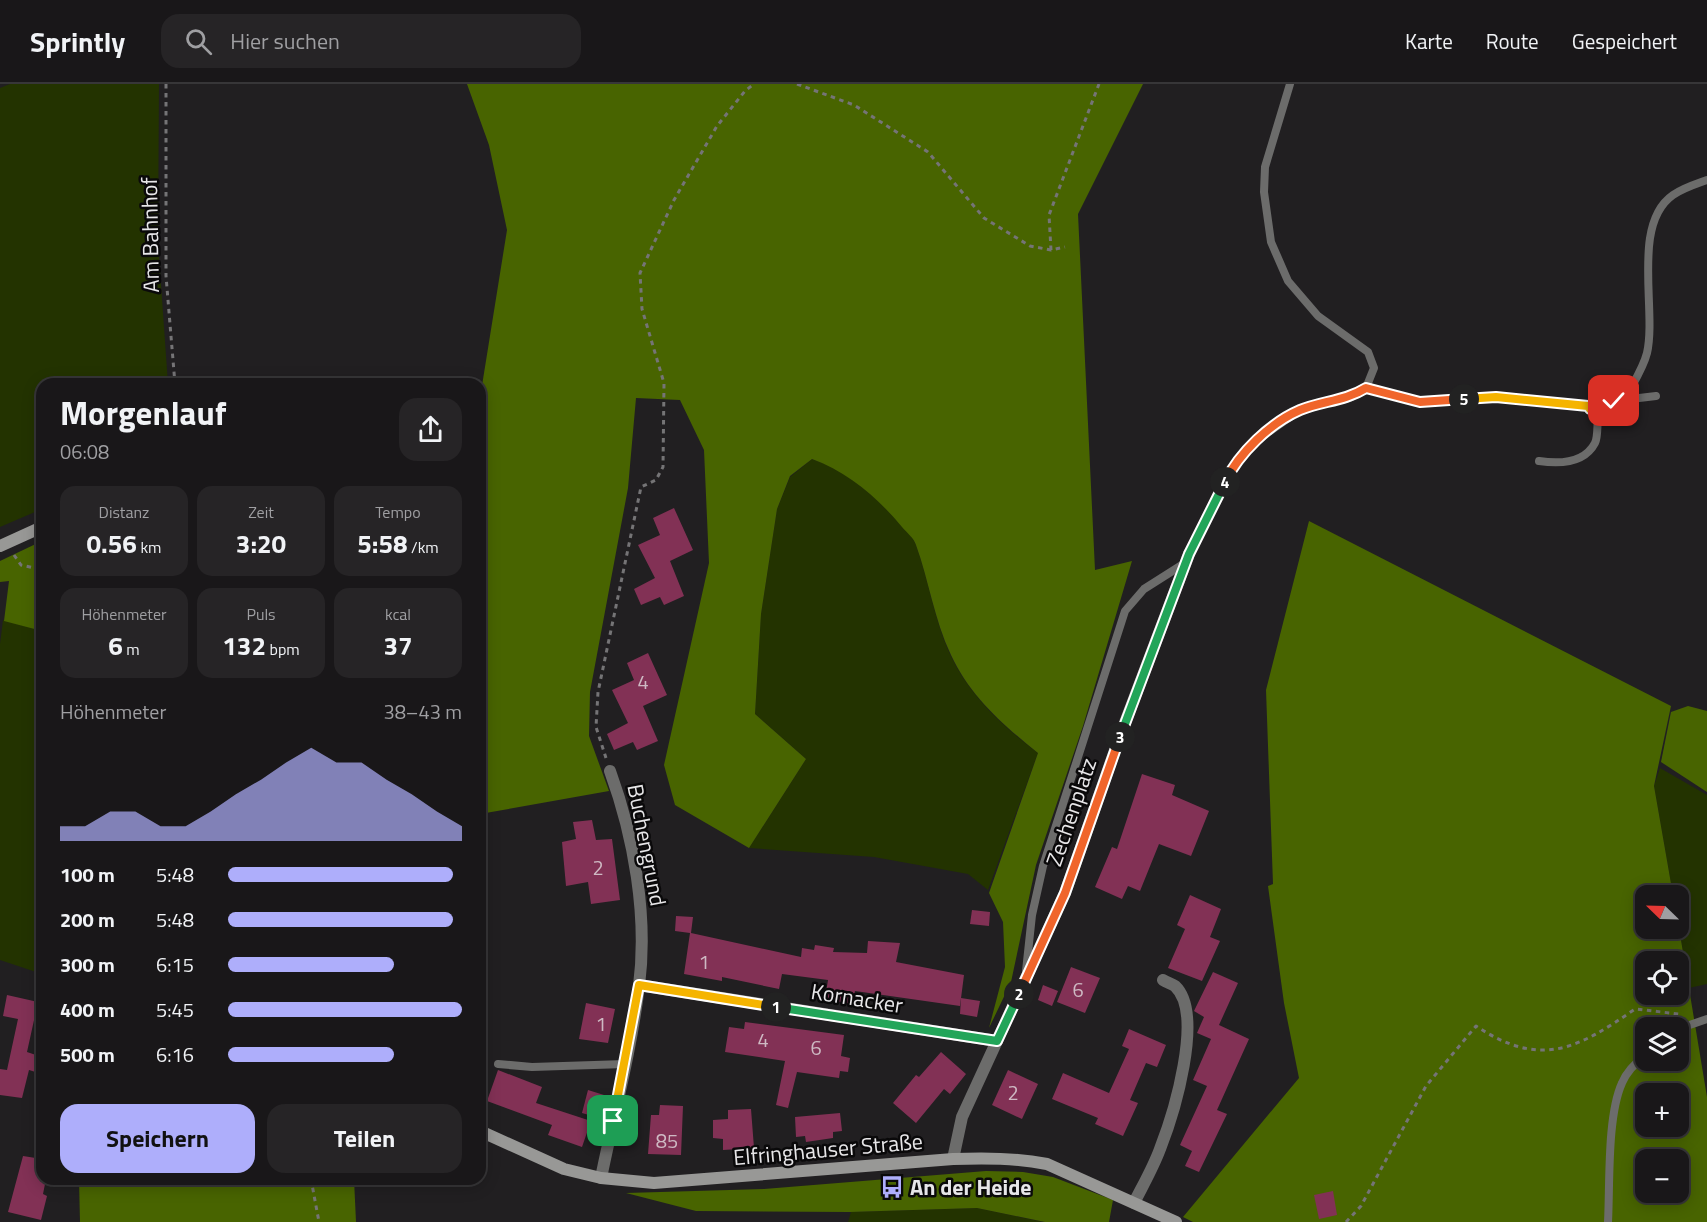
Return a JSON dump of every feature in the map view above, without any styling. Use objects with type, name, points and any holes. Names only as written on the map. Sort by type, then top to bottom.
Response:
[{"type":"main road","points":[[3,544],[36,530]]},
{"type":"main road","name":"Elfringhauser Straße","points":[[486,1134],[564,1169],[601,1178],[654,1183],[1002,1157],[1047,1164],[1176,1222]]},
{"type":"street","name":"Zechenplatz","points":[[953,1159],[962,1117],[1065,893],[1120,736],[1188,558]]},
{"type":"street","name":"Buchengrund","points":[[601,1178],[626,1064],[639,985],[641,914],[622,805],[610,771]]},
{"type":"street","points":[[1134,1203],[1160,1151],[1169,1124],[1182,1072],[1189,1028],[1186,1007],[1176,986],[1163,980]]},
{"type":"street","name":"Kornacker","points":[[639,985],[997,1041]]},
{"type":"lane","points":[[1290,84],[1265,167],[1264,192],[1271,242],[1288,281],[1318,316],[1368,352],[1374,368],[1366,388],[1420,402],[1496,397],[1588,406],[1598,418],[1595,442],[1582,456],[1567,463],[1539,461]]},
{"type":"lane","points":[[1625,399],[1647,354],[1649,319],[1647,271],[1656,216],[1672,195],[1707,180]]},
{"type":"lane","name":"Zechenplatz","points":[[1188,558],[1227,478],[1253,443],[1300,410],[1352,397],[1366,388]]},
{"type":"lane","points":[[1590,409],[1625,399],[1656,396]]},
{"type":"lane","points":[[1026,980],[1032,915],[1043,866],[1125,611],[1144,589],[1188,558]]},
{"type":"lane","points":[[1691,1023],[1707,1019]]},
{"type":"lane","points":[[498,1064],[532,1067],[626,1064]]},
{"type":"lane","points":[[1608,1222],[1615,1104],[1622,1083],[1635,1064]]},
{"type":"path","name":"Am Bahnhof","points":[[166,84],[166,276],[174,378]]},
{"type":"path","name":"Buchengrund","points":[[610,771],[596,727],[598,692],[641,488],[656,480],[663,467],[664,382],[642,309],[640,273],[674,200],[717,126],[745,91],[754,84]]},
{"type":"path","points":[[797,84],[854,105],[928,152],[984,218],[1030,246],[1051,250],[1065,247]]},
{"type":"path","points":[[1051,250],[1049,215],[1099,84]]},
{"type":"path","points":[[3,544],[21,565],[36,568]]},
{"type":"path","points":[[1346,1222],[1361,1206],[1426,1086],[1476,1026],[1502,1043],[1538,1050],[1565,1049],[1598,1035],[1635,1009],[1685,1016],[1691,1023]]},
{"type":"path","points":[[312,1185],[319,1222]]},
{"type":"green space","points":[[10,84],[159,84],[158,242],[168,378],[36,378],[36,512],[0,527],[0,88]]},
{"type":"green space","points":[[467,84],[1143,84],[1078,214],[1095,570],[1132,561],[1083,726],[1036,865],[1011,982],[989,1028],[1005,967],[1003,922],[989,893],[1038,753],[988,709],[959,670],[940,628],[915,542],[893,516],[862,487],[825,464],[812,459],[790,476],[777,509],[761,614],[755,714],[806,759],[749,848],[675,805],[664,765],[709,563],[704,450],[680,400],[636,398],[628,488],[590,692],[589,736],[609,791],[486,813],[486,378],[483,378],[507,230],[489,145]]},
{"type":"green space","points":[[812,459],[833,467],[854,481],[903,525],[916,545],[944,641],[958,669],[988,709],[1038,753],[988,890],[968,874],[874,857],[749,848],[806,759],[755,714],[761,614],[777,509],[790,477]]},
{"type":"green space","points":[[1309,521],[1671,706],[1654,786],[1671,885],[1635,885],[1635,939],[1681,939],[1683,951],[1635,951],[1635,1005],[1689,1005],[1689,988],[1707,1097],[1707,1222],[1193,1222],[1183,1217],[1299,1078],[1284,1003],[1268,886],[1273,884],[1266,690]]},
{"type":"green space","points":[[36,544],[36,629],[4,621],[9,581],[0,582],[0,561]]},
{"type":"green space","points":[[3,620],[36,629],[36,972],[0,960],[0,644]]},
{"type":"green space","points":[[1688,706],[1707,711],[1707,792],[1661,762],[1671,712]]},
{"type":"green space","points":[[1660,768],[1707,795],[1707,984],[1689,988],[1689,951],[1683,951],[1681,939],[1689,939],[1689,885],[1671,885],[1654,786]]},
{"type":"green space","points":[[986,1171],[1023,1172],[1053,1177],[1113,1200],[1109,1222],[1045,1222],[977,1208],[850,1212],[696,1211],[626,1193],[764,1189]]},
{"type":"green space","points":[[79,1185],[354,1185],[356,1222],[80,1222]]},
{"type":"green space","points":[[977,1208],[1044,1222],[848,1222],[851,1212]]},
{"type":"building","points":[[674,508],[693,550],[670,561],[684,596],[664,605],[660,597],[641,605],[634,589],[655,578],[638,545],[660,535],[653,518]]},
{"type":"building","points":[[648,653],[667,695],[643,706],[658,741],[637,750],[633,742],[614,750],[607,734],[628,723],[612,690],[634,680],[627,663]]},
{"type":"building","points":[[1142,774],[1175,785],[1172,795],[1209,811],[1191,856],[1159,844],[1140,891],[1128,886],[1122,899],[1095,887],[1112,847],[1117,849]]},
{"type":"building","points":[[592,820],[596,840],[612,839],[620,900],[591,904],[588,882],[566,886],[562,842],[576,839],[573,822]]},
{"type":"building","points":[[1190,895],[1221,909],[1210,937],[1220,941],[1202,981],[1168,968],[1185,929],[1177,925]]},
{"type":"building","points":[[972,910],[990,912],[989,926],[970,924]]},
{"type":"building","points":[[676,916],[693,917],[691,933],[801,957],[802,948],[814,950],[815,945],[834,948],[833,952],[867,953],[868,941],[900,943],[896,962],[964,975],[960,1006],[855,991],[852,1004],[825,999],[828,980],[782,974],[779,989],[722,977],[722,981],[684,974],[690,933],[675,931]]},
{"type":"building","points":[[1071,967],[1100,978],[1085,1013],[1057,1002]]},
{"type":"building","points":[[1213,972],[1238,983],[1219,1025],[1249,1039],[1217,1110],[1227,1114],[1199,1172],[1185,1166],[1192,1151],[1180,1145],[1207,1086],[1193,1080],[1211,1039],[1197,1033],[1204,1017],[1194,1011]]},
{"type":"building","points":[[1043,985],[1058,991],[1052,1006],[1038,1000]]},
{"type":"building","points":[[7,995],[36,1002],[27,1052],[36,1055],[36,1072],[29,1070],[22,1098],[0,1095],[0,1069],[7,1070],[18,1019],[3,1016]]},
{"type":"building","points":[[961,998],[980,1001],[977,1017],[960,1014]]},
{"type":"building","points":[[586,1003],[615,1009],[608,1043],[579,1039]]},
{"type":"building","points":[[745,1022],[844,1035],[841,1056],[850,1058],[848,1072],[840,1071],[839,1078],[797,1072],[788,1108],[776,1105],[785,1061],[725,1052],[729,1027],[744,1029]]},
{"type":"building","points":[[1129,1029],[1166,1045],[1157,1067],[1146,1063],[1130,1100],[1138,1103],[1123,1136],[1095,1124],[1098,1118],[1052,1099],[1063,1073],[1109,1093],[1129,1049],[1122,1046]]},
{"type":"building","points":[[941,1052],[966,1074],[950,1094],[944,1089],[916,1123],[893,1103],[916,1075],[919,1077]]},
{"type":"building","points":[[498,1070],[542,1087],[536,1103],[591,1121],[582,1147],[548,1135],[552,1125],[487,1101]]},
{"type":"building","points":[[1008,1070],[1038,1084],[1022,1119],[992,1105]]},
{"type":"building","points":[[588,1090],[604,1095],[599,1118],[582,1113]]},
{"type":"building","points":[[660,1105],[683,1106],[681,1155],[648,1154],[651,1115],[659,1115]]},
{"type":"building","points":[[751,1109],[754,1148],[723,1150],[723,1139],[713,1138],[713,1120],[728,1119],[728,1110]]},
{"type":"building","points":[[840,1113],[842,1131],[833,1132],[833,1138],[806,1142],[805,1136],[796,1137],[795,1117]]},
{"type":"building","points":[[23,1156],[36,1158],[36,1185],[45,1185],[43,1194],[47,1196],[41,1220],[8,1212]]},
{"type":"building","points":[[1333,1191],[1337,1215],[1319,1219],[1314,1195]]},
{"type":"place","name":"An der Heide","points":[[892,1187]]},
{"type":"route","points":[[613,1121],[626,1064],[639,985],[997,1041],[1065,893],[1120,736],[1189,554],[1227,478],[1253,443],[1282,422],[1300,410],[1352,397],[1366,388],[1420,402],[1496,397],[1588,406],[1590,409],[1614,401]]}]
